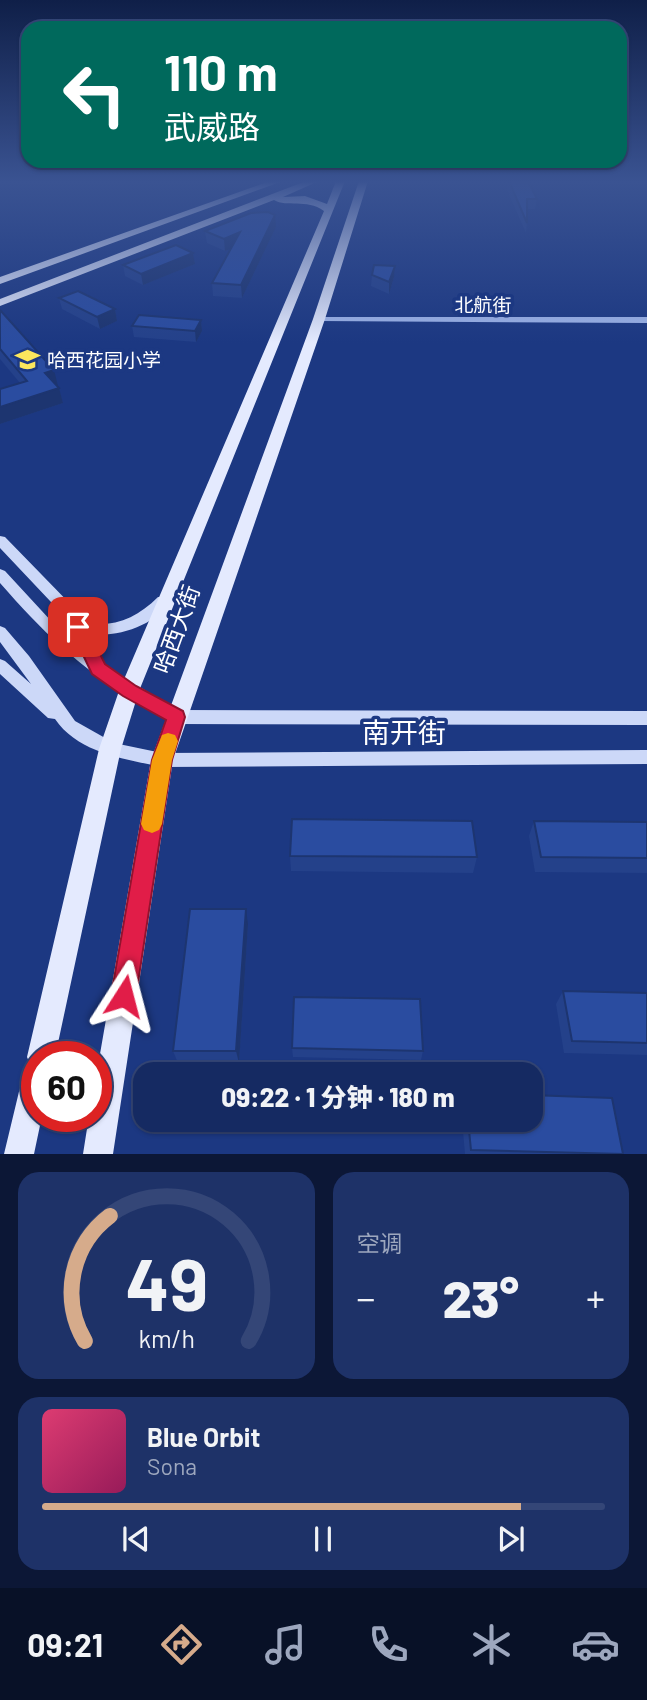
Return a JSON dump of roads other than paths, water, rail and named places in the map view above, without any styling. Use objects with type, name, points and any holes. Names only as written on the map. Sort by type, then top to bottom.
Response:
[{"type":"main road","points":[[0,281],[129,235]]},
{"type":"main road","points":[[0,303],[177,235]]},
{"type":"main road","name":"哈西大街","points":[[45,1041],[110,749],[129,691],[317,235]]},
{"type":"main road","name":"哈西大街","points":[[98,1154],[162,760],[346,235]]},
{"type":"main road","points":[[0,540],[74,617],[98,669]]},
{"type":"main road","points":[[0,574],[55,634],[98,669],[129,691],[176,717]]},
{"type":"main road","points":[[78,627],[90,629],[129,626],[150,617],[169,595]]},
{"type":"main road","points":[[0,632],[24,660],[69,726]]},
{"type":"main road","points":[[0,666],[69,726]]},
{"type":"main road","name":"南开街","points":[[176,717],[647,718]]},
{"type":"main road","name":"南开街","points":[[69,726],[110,749],[162,760],[647,757]]},
{"type":"main road","points":[[19,1154],[24,1132]]},
{"type":"street","name":"北航街","points":[[319,319],[647,320]]},
{"type":"place","name":"哈西花园小学","points":[[27,359]]}]
